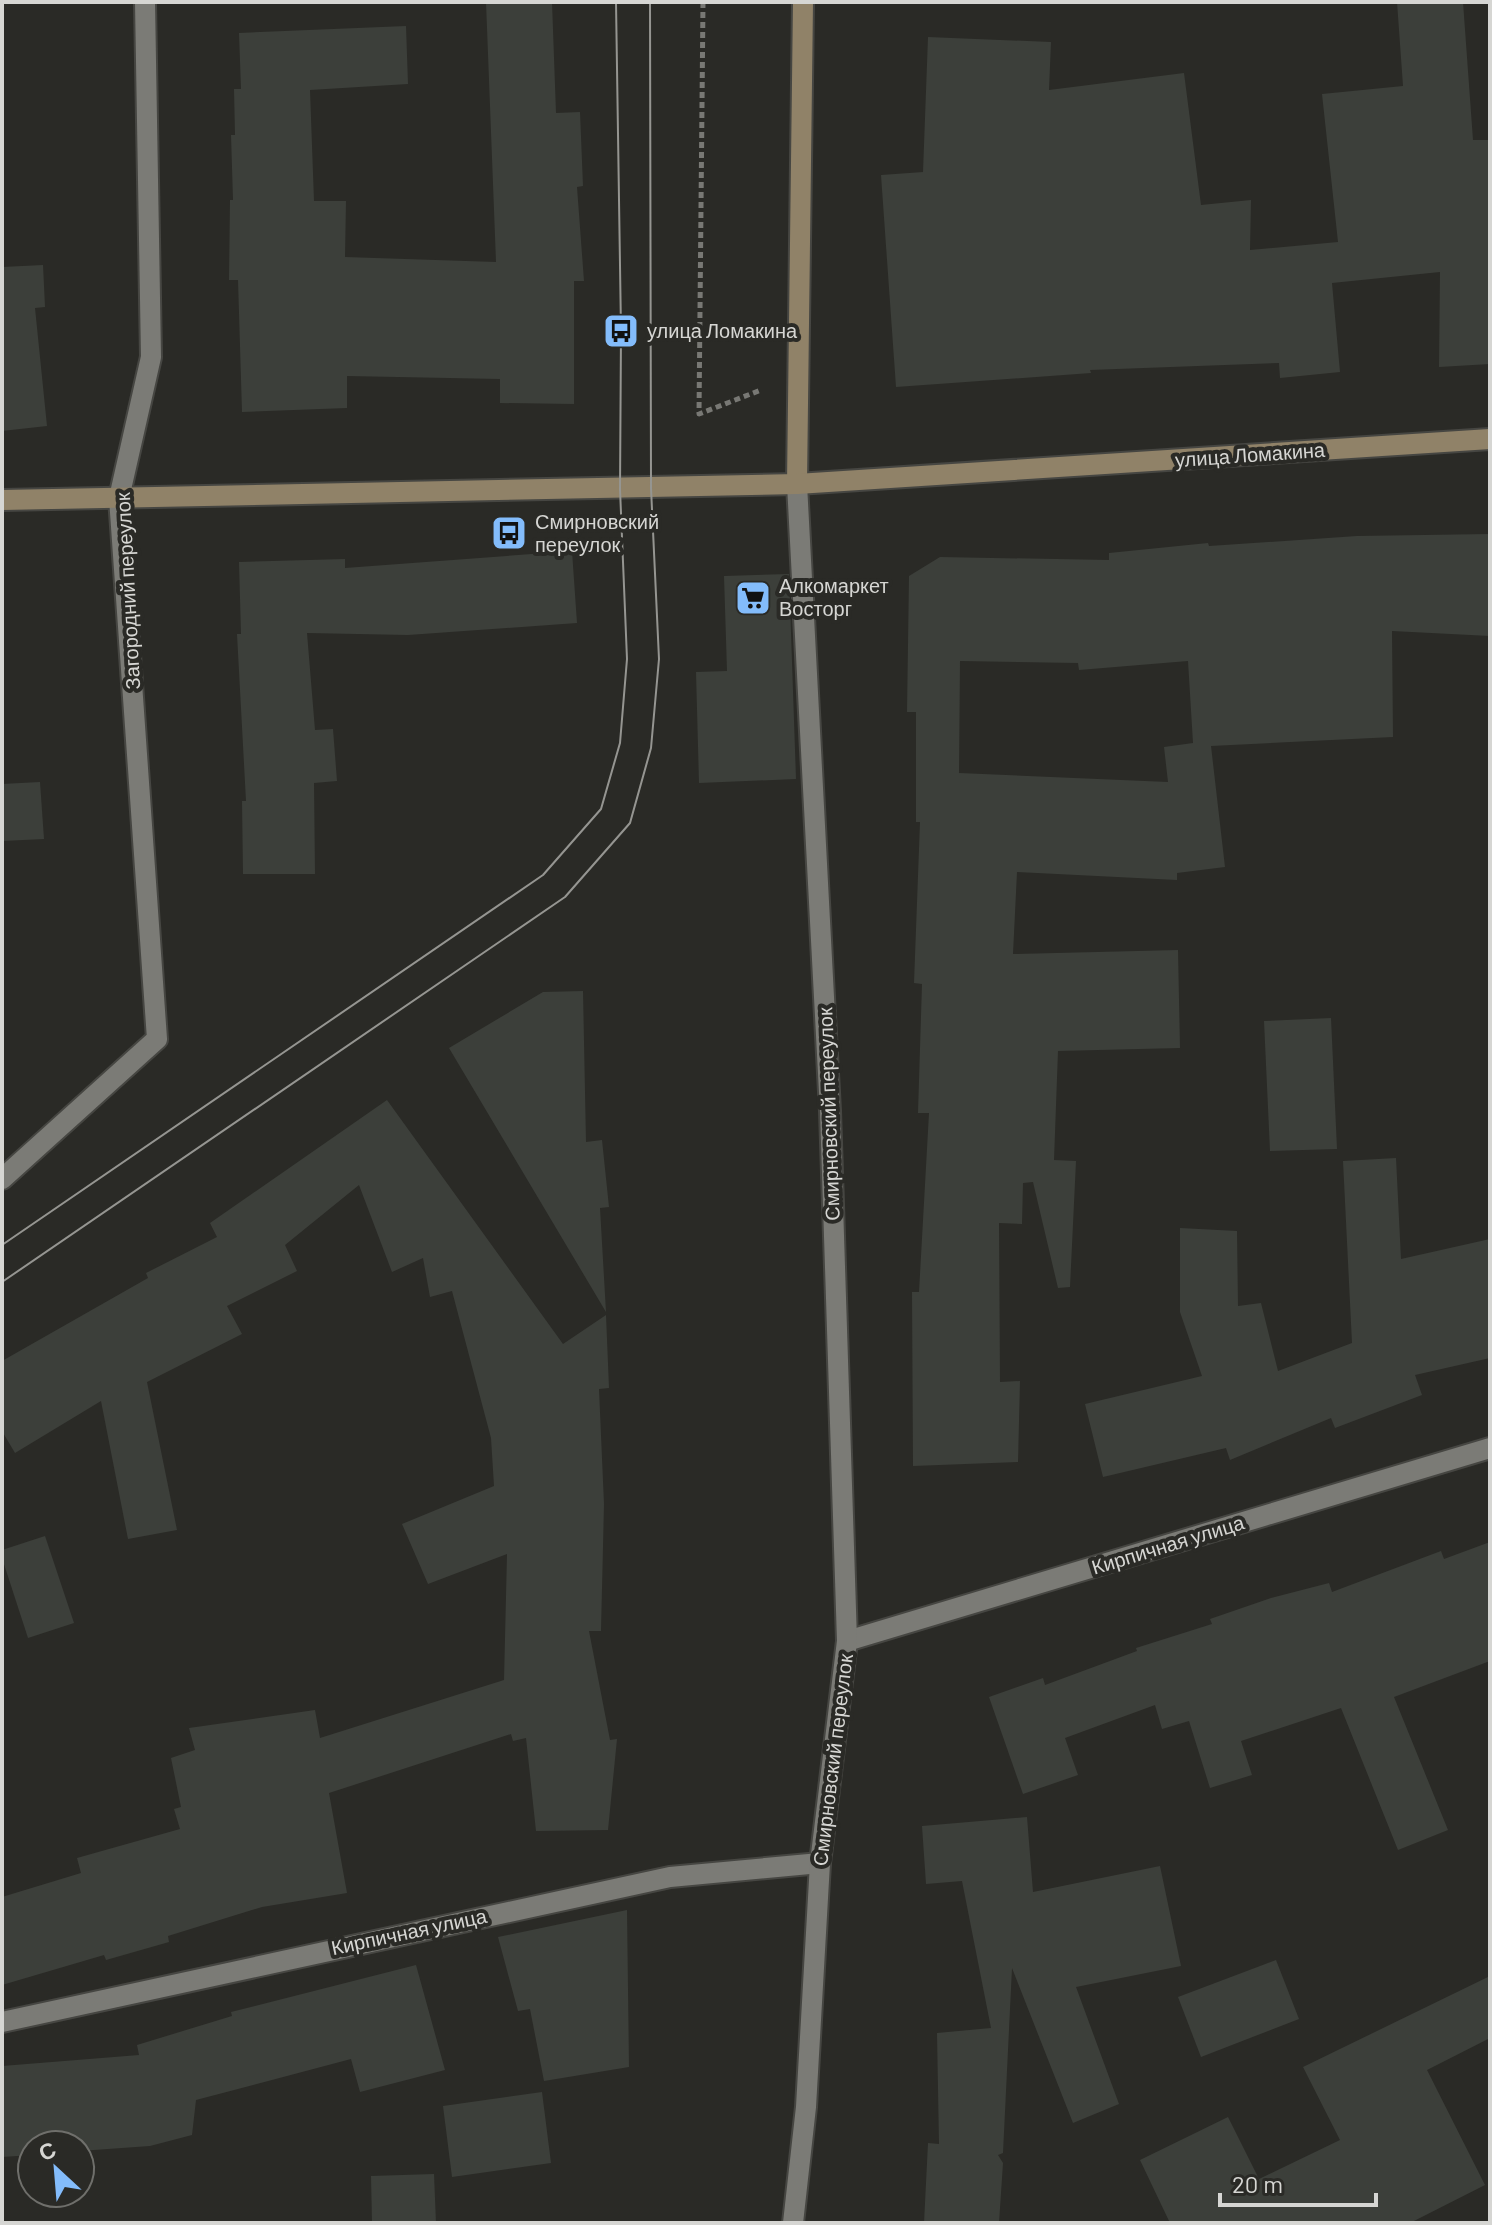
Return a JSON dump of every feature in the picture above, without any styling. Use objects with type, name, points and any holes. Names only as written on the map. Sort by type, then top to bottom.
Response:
[{"type":"main road","name":"Смирновский переулок","points":[[797,484],[803,2]]},
{"type":"main road","name":"улица Ломакина","points":[[2,500],[797,484],[1490,439]]},
{"type":"street","name":"Загородний переулок","points":[[2,1179],[157,1039],[119,498],[151,357],[145,2]]},
{"type":"street","name":"Смирновский переулок","points":[[793,2223],[806,2107],[820,1863],[847,1641],[830,1111],[797,484]]},
{"type":"street","name":"Кирпичная улица","points":[[847,1641],[1490,1448]]},
{"type":"street","name":"Кирпичная улица","points":[[2,2022],[670,1877],[820,1863]]},
{"type":"path","points":[[703,2],[699,414],[799,375]]},
{"type":"building","points":[[486,2],[552,2],[556,113],[580,112],[583,186],[577,187],[584,281],[574,281],[574,404],[500,403],[500,379],[347,376],[347,408],[242,412],[238,280],[229,280],[230,200],[233,200],[231,135],[235,135],[234,89],[241,89],[239,33],[406,26],[408,84],[310,90],[314,201],[346,201],[345,257],[496,262]]},
{"type":"building","points":[[1397,2],[1463,2],[1473,140],[1490,140],[1490,364],[1439,367],[1440,272],[1332,283],[1340,372],[1280,378],[1279,363],[1090,370],[1091,373],[896,387],[881,175],[923,172],[928,37],[1051,42],[1049,90],[1184,73],[1201,205],[1251,200],[1250,250],[1338,242],[1322,94],[1403,86]]},
{"type":"building","points":[[43,265],[45,307],[35,308],[47,426],[2,431],[2,267]]},
{"type":"building","points":[[1490,534],[1490,636],[1392,631],[1393,737],[1211,746],[1225,867],[1177,873],[1177,880],[1017,872],[1013,954],[1178,950],[1180,1048],[1058,1051],[1054,1160],[1076,1161],[1070,1287],[1058,1288],[1033,1182],[1023,1183],[1022,1224],[999,1223],[1000,1382],[1020,1381],[1018,1462],[913,1466],[912,1292],[919,1292],[929,1113],[918,1113],[922,984],[914,983],[920,822],[916,822],[916,712],[907,712],[909,576],[940,557],[1109,560],[1109,553],[1208,543],[1209,546],[1357,536]],"holes":[[[960,661],[1078,663],[1079,670],[1188,661],[1193,743],[1164,747],[1168,782],[959,773]]]},
{"type":"building","points":[[572,551],[577,623],[408,635],[307,633],[315,730],[333,729],[337,781],[314,783],[315,874],[243,874],[242,801],[246,801],[237,634],[241,634],[239,562],[345,559],[345,568]]},
{"type":"building","points":[[789,574],[796,779],[699,783],[696,672],[727,671],[724,576]]},
{"type":"building","points":[[40,782],[44,839],[2,841],[2,784]]},
{"type":"building","points":[[583,991],[586,1142],[602,1140],[609,1207],[600,1208],[606,1312],[449,1048],[543,992]]},
{"type":"building","points":[[1331,1018],[1337,1149],[1270,1151],[1264,1021]]},
{"type":"building","points":[[387,1100],[563,1344],[606,1315],[609,1388],[599,1389],[604,1504],[601,1631],[589,1631],[610,1740],[617,1739],[608,1830],[536,1831],[526,1738],[513,1741],[511,1734],[329,1793],[347,1893],[262,1907],[168,1936],[169,1942],[106,1960],[104,1955],[2,1985],[2,1897],[81,1873],[77,1858],[180,1829],[174,1809],[181,1807],[171,1758],[195,1750],[189,1728],[315,1710],[320,1738],[504,1680],[507,1554],[428,1584],[402,1524],[494,1486],[491,1438],[452,1291],[430,1297],[423,1258],[392,1272],[359,1185],[285,1245],[297,1271],[227,1306],[242,1334],[147,1382],[177,1530],[128,1539],[101,1401],[15,1453],[2,1431],[2,1361],[148,1278],[146,1273],[217,1237],[210,1223]]},
{"type":"building","points":[[1396,1158],[1401,1259],[1490,1239],[1490,1358],[1415,1375],[1422,1395],[1335,1428],[1331,1418],[1230,1460],[1226,1448],[1103,1477],[1085,1404],[1202,1376],[1180,1312],[1180,1228],[1237,1231],[1238,1306],[1261,1303],[1278,1371],[1352,1343],[1343,1161]]},
{"type":"building","points":[[45,1536],[74,1623],[28,1638],[2,1550]]},
{"type":"building","points":[[1490,1542],[1490,1661],[1394,1697],[1448,1830],[1398,1850],[1341,1708],[1241,1741],[1252,1775],[1210,1788],[1189,1721],[1162,1729],[1155,1705],[1065,1738],[1078,1775],[1023,1794],[989,1697],[1043,1678],[1045,1685],[1137,1651],[1136,1648],[1212,1624],[1210,1619],[1271,1598],[1329,1583],[1332,1592],[1441,1551],[1444,1559]]},
{"type":"building","points":[[1027,1817],[1033,1892],[1160,1866],[1181,1966],[1076,1987],[1119,2104],[1073,2123],[1012,1968],[1003,2153],[998,2155],[1003,2163],[999,2223],[924,2223],[928,2143],[939,2144],[937,2033],[991,2028],[962,1881],[926,1884],[922,1826]]},
{"type":"building","points":[[627,1910],[629,2067],[544,2081],[530,2009],[518,2011],[498,1937]]},
{"type":"building","points":[[1276,1960],[1299,2019],[1201,2057],[1178,1997]]},
{"type":"building","points":[[416,1965],[445,2070],[360,2092],[351,2059],[196,2100],[192,2135],[150,2146],[96,2150],[96,2129],[16,2129],[16,2156],[2,2157],[2,2066],[139,2055],[137,2045],[232,2016],[231,2012]]},
{"type":"building","points":[[1490,1976],[1490,2038],[1427,2070],[1485,2185],[1410,2223],[1170,2223],[1140,2160],[1228,2117],[1259,2179],[1340,2140],[1303,2067]]},
{"type":"building","points":[[542,2092],[551,2163],[452,2177],[443,2106]]},
{"type":"building","points":[[434,2174],[436,2223],[372,2223],[371,2176]]},
{"type":"tram line","points":[[2,1245],[543,875],[601,809],[620,743],[627,659],[620,489],[616,2]]},
{"type":"tram line","points":[[2,1282],[565,897],[630,823],[651,748],[659,659],[651,488],[650,2]]},
{"type":"place","name":"улица Ломакина","points":[[621,331]]},
{"type":"place","name":"Смирновский переулок","points":[[509,533]]},
{"type":"place","name":"Алкомаркет Восторг","points":[[753,598]]}]
